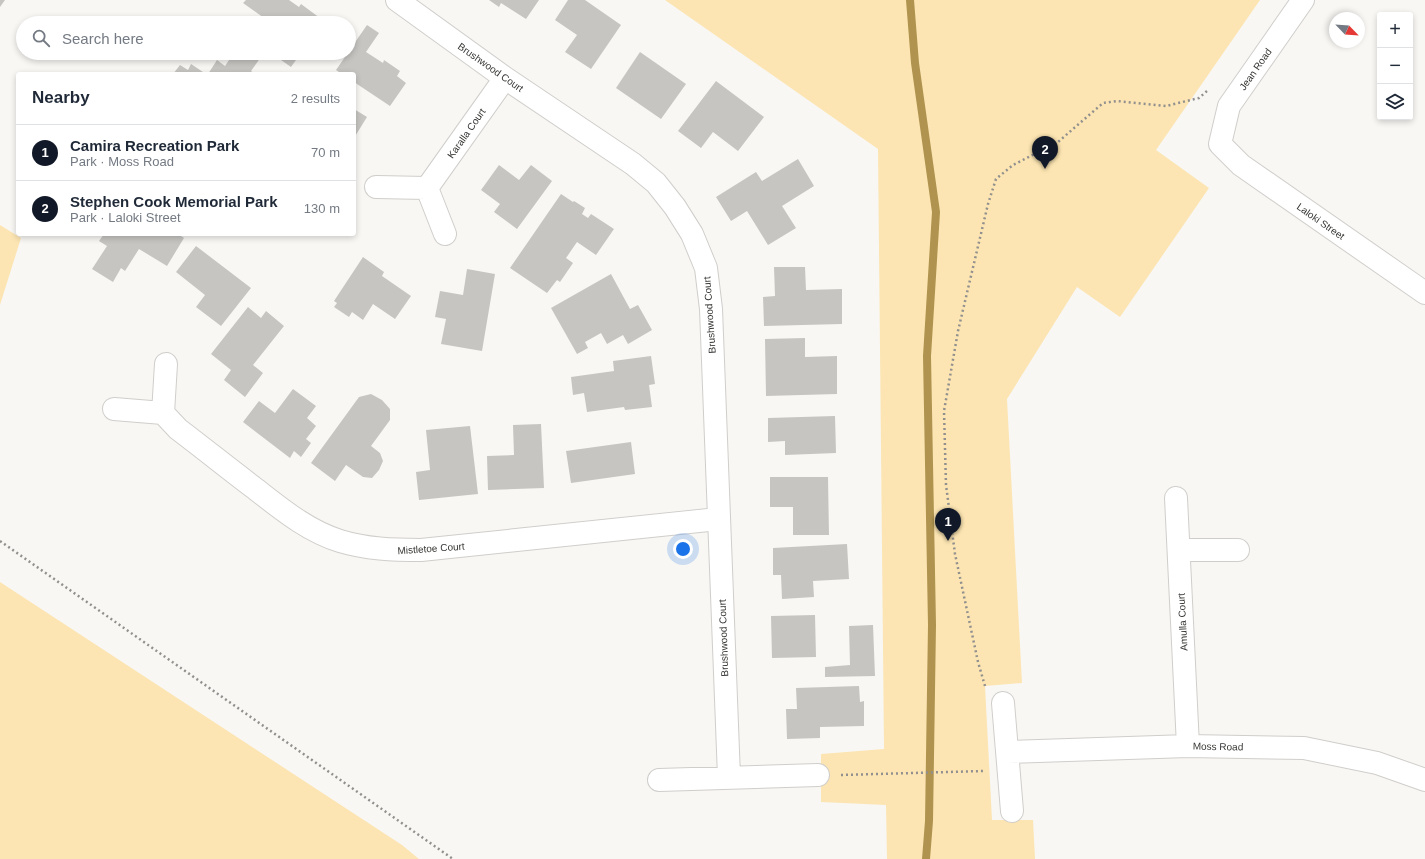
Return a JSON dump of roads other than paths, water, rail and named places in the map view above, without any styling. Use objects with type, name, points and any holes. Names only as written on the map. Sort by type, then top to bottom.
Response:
[{"type":"street","name":"Brushwood Court","points":[[397,0],[505,78],[633,164],[656,183],[675,207],[692,234],[706,268],[711,309],[729,777]]},
{"type":"street","name":"Jean Road","points":[[1220,144],[1229,106],[1303,0]]},
{"type":"street","name":"Karalla Court","points":[[426,188],[505,78]]},
{"type":"street","name":"Laloki Street","points":[[1220,144],[1241,165],[1425,293]]},
{"type":"street","points":[[376,187],[426,188],[445,234]]},
{"type":"street","points":[[114,409],[163,413],[166,364]]},
{"type":"street","name":"Mistletoe Court","points":[[163,413],[178,429],[287,513],[316,531],[338,541],[361,547],[390,550],[421,550],[718,519]]},
{"type":"street","name":"Amulla Court","points":[[1176,498],[1188,746]]},
{"type":"street","points":[[1179,550],[1238,550]]},
{"type":"street","points":[[1003,703],[1012,811]]},
{"type":"street","name":"Moss Road","points":[[1007,752],[1188,746],[1304,748],[1377,763],[1425,780]]},
{"type":"street","points":[[659,780],[818,775]]},
{"type":"waterway","points":[[910,0],[915,63],[936,212],[927,356],[932,625],[929,821],[926,859]]},
{"type":"place","name":"Stephen Cook Memorial Park","points":[[1045,169]]},
{"type":"place","name":"Camira Recreation Park","points":[[948,541]]}]
